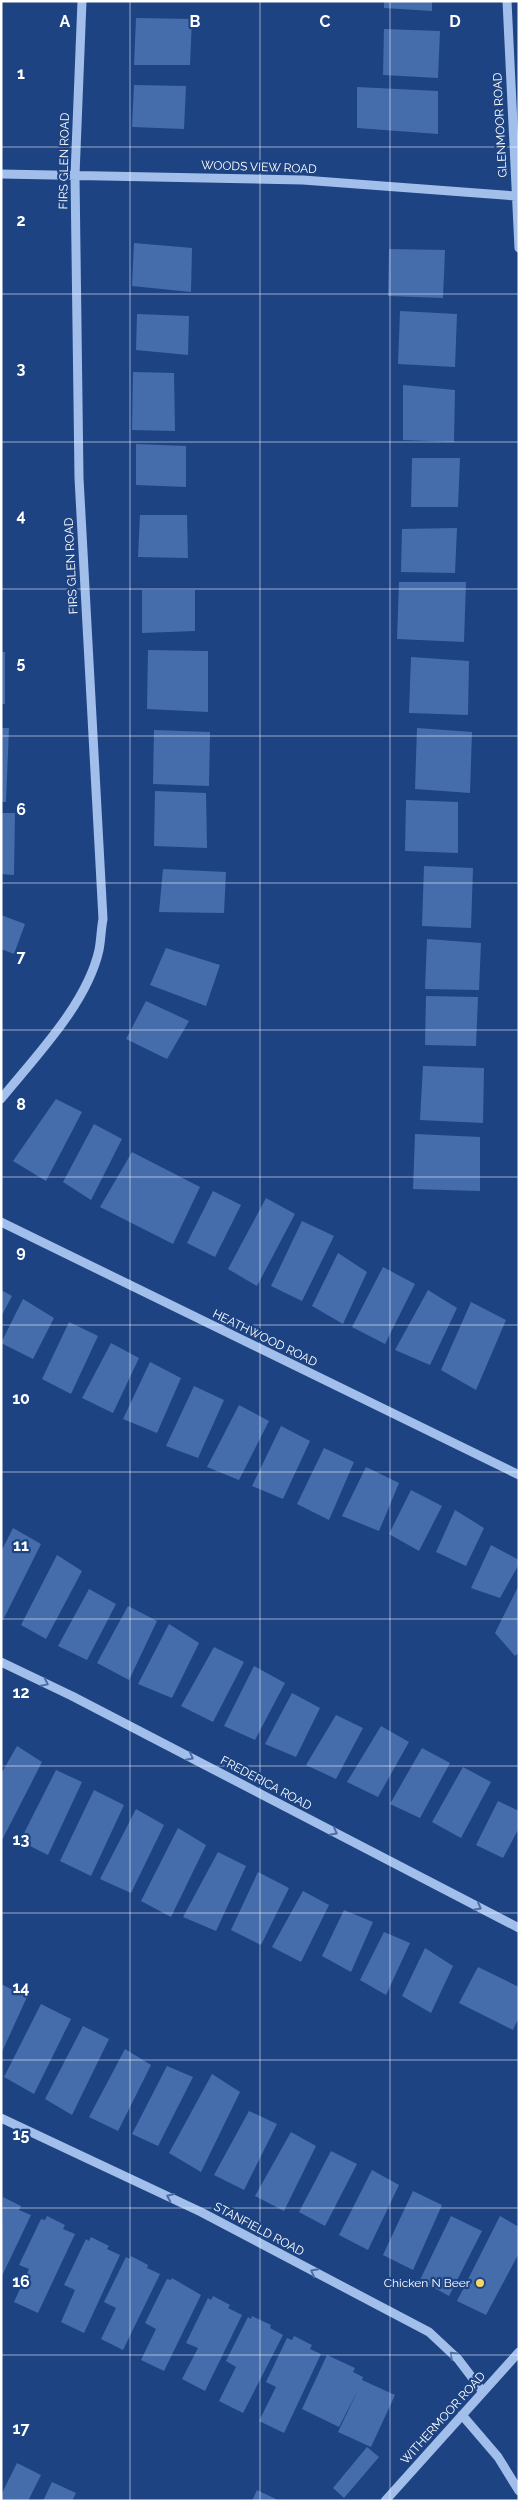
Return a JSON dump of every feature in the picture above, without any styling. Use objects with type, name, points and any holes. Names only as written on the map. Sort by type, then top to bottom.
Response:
[{"type":"street","name":"FIRS GLEN ROAD","points":[[1,1099],[53,1036],[84,989],[99,951],[103,919],[79,478],[75,176],[82,1]]},
{"type":"street","name":"GLENMOOR ROAD","points":[[507,1],[519,248]]},
{"type":"street","name":"WOODS VIEW ROAD","points":[[1,174],[303,180],[516,196]]},
{"type":"street","name":"HEATHWOOD ROAD","points":[[1,1222],[519,1476]]},
{"type":"street","name":"FREDERICA ROAD","points":[[1,1662],[72,1696],[519,1928]]},
{"type":"street","name":"STANFIELD ROAD","points":[[1,2118],[201,2212],[429,2332],[458,2359],[483,2392]]},
{"type":"street","name":"WITHERMOOR ROAD","points":[[385,2501],[519,2352]]},
{"type":"street","points":[[462,2416],[498,2457],[519,2491]]},
{"type":"building","points":[[384,1],[432,1],[432,11],[384,8]]},
{"type":"building","points":[[136,18],[192,19],[190,65],[134,65]]},
{"type":"building","points":[[384,29],[440,31],[438,78],[383,75]]},
{"type":"building","points":[[134,85],[186,86],[184,129],[132,127]]},
{"type":"building","points":[[357,87],[438,91],[438,134],[357,128]]},
{"type":"building","points":[[134,243],[192,248],[191,292],[132,286]]},
{"type":"building","points":[[389,249],[445,250],[443,298],[388,296]]},
{"type":"building","points":[[400,311],[457,314],[455,367],[398,364]]},
{"type":"building","points":[[137,314],[189,316],[188,355],[136,350]]},
{"type":"building","points":[[133,372],[174,373],[175,431],[132,430]]},
{"type":"building","points":[[403,385],[455,390],[454,442],[403,440]]},
{"type":"building","points":[[136,444],[186,446],[186,487],[136,485]]},
{"type":"building","points":[[412,458],[460,458],[458,507],[411,507]]},
{"type":"building","points":[[140,515],[187,515],[188,558],[138,557]]},
{"type":"building","points":[[457,528],[455,573],[401,572],[402,529]]},
{"type":"building","points":[[399,582],[466,582],[464,642],[397,639]]},
{"type":"building","points":[[142,590],[195,590],[195,631],[142,633]]},
{"type":"building","points":[[148,650],[208,651],[208,712],[147,709]]},
{"type":"building","points":[[1,652],[5,652],[5,704],[1,704]]},
{"type":"building","points":[[411,657],[469,661],[468,715],[409,713]]},
{"type":"building","points":[[1,728],[9,728],[6,802],[1,802]]},
{"type":"building","points":[[417,728],[472,732],[470,793],[415,789]]},
{"type":"building","points":[[154,730],[210,732],[209,786],[153,784]]},
{"type":"building","points":[[155,791],[206,793],[207,848],[154,846]]},
{"type":"building","points":[[406,800],[458,802],[458,853],[405,851]]},
{"type":"building","points":[[1,813],[15,813],[14,875],[1,874]]},
{"type":"building","points":[[424,866],[473,868],[471,928],[422,926]]},
{"type":"building","points":[[163,869],[226,872],[224,913],[159,912]]},
{"type":"building","points":[[1,915],[25,924],[14,954],[1,949]]},
{"type":"building","points":[[427,939],[481,943],[479,990],[425,989]]},
{"type":"building","points":[[166,948],[220,965],[206,1006],[150,985]]},
{"type":"building","points":[[426,996],[478,997],[476,1046],[425,1045]]},
{"type":"building","points":[[146,1001],[189,1021],[167,1059],[126,1039]]},
{"type":"building","points":[[423,1066],[484,1068],[483,1123],[420,1120]]},
{"type":"building","points":[[56,1099],[82,1112],[46,1181],[13,1161]]},
{"type":"building","points":[[94,1124],[122,1139],[91,1200],[63,1182]]},
{"type":"building","points":[[415,1134],[480,1137],[480,1191],[413,1189]]},
{"type":"building","points":[[132,1152],[200,1187],[173,1244],[100,1207]]},
{"type":"building","points":[[213,1191],[241,1205],[215,1257],[187,1243]]},
{"type":"building","points":[[266,1198],[295,1214],[257,1286],[228,1269]]},
{"type":"building","points":[[302,1221],[334,1236],[302,1301],[271,1286]]},
{"type":"building","points":[[338,1253],[367,1272],[343,1324],[312,1306]]},
{"type":"building","points":[[383,1267],[415,1284],[385,1344],[352,1327]]},
{"type":"building","points":[[1,1290],[12,1296],[1,1317]]},
{"type":"building","points":[[428,1290],[457,1308],[430,1365],[395,1350]]},
{"type":"building","points":[[23,1299],[54,1318],[33,1359],[1,1343]]},
{"type":"building","points":[[471,1302],[506,1320],[476,1390],[441,1370]]},
{"type":"building","points":[[69,1322],[98,1336],[71,1394],[42,1379]]},
{"type":"building","points":[[111,1343],[139,1358],[113,1413],[82,1398]]},
{"type":"building","points":[[150,1362],[181,1378],[157,1433],[123,1419]]},
{"type":"building","points":[[194,1386],[224,1400],[198,1458],[166,1446]]},
{"type":"building","points":[[239,1405],[269,1421],[239,1480],[207,1467]]},
{"type":"building","points":[[281,1426],[310,1441],[283,1499],[252,1486]]},
{"type":"building","points":[[324,1448],[354,1462],[329,1520],[297,1504]]},
{"type":"building","points":[[366,1467],[399,1483],[379,1531],[342,1516]]},
{"type":"building","points":[[411,1490],[442,1506],[419,1551],[389,1534]]},
{"type":"building","points":[[455,1510],[484,1528],[466,1566],[436,1552]]},
{"type":"building","points":[[13,1528],[41,1544],[3,1620],[1,1618],[1,1552]]},
{"type":"building","points":[[491,1545],[519,1560],[519,1564],[500,1598],[471,1588]]},
{"type":"building","points":[[57,1555],[82,1571],[46,1639],[21,1625]]},
{"type":"building","points":[[519,1585],[519,1652],[515,1656],[495,1633]]},
{"type":"building","points":[[89,1589],[116,1604],[87,1660],[58,1646]]},
{"type":"building","points":[[128,1606],[157,1621],[129,1680],[97,1663]]},
{"type":"building","points":[[169,1624],[199,1643],[172,1698],[138,1684]]},
{"type":"building","points":[[214,1647],[244,1662],[213,1722],[181,1706]]},
{"type":"building","points":[[254,1666],[285,1683],[255,1740],[224,1726]]},
{"type":"building","points":[[292,1693],[320,1708],[296,1757],[265,1744]]},
{"type":"building","points":[[336,1715],[363,1728],[336,1779],[306,1765]]},
{"type":"building","points":[[381,1726],[409,1742],[378,1797],[347,1782]]},
{"type":"building","points":[[17,1746],[42,1762],[1,1842],[1,1774]]},
{"type":"building","points":[[422,1748],[450,1763],[420,1818],[390,1804]]},
{"type":"building","points":[[463,1767],[491,1782],[461,1838],[432,1822]]},
{"type":"building","points":[[56,1770],[82,1782],[48,1855],[20,1841]]},
{"type":"building","points":[[94,1790],[124,1805],[91,1876],[60,1861]]},
{"type":"building","points":[[498,1801],[519,1811],[519,1828],[503,1858],[476,1845]]},
{"type":"building","points":[[136,1809],[164,1825],[131,1893],[100,1879]]},
{"type":"building","points":[[178,1828],[206,1845],[171,1917],[141,1901]]},
{"type":"building","points":[[218,1852],[246,1866],[216,1931],[183,1917]]},
{"type":"building","points":[[258,1872],[289,1888],[261,1945],[231,1930]]},
{"type":"building","points":[[303,1891],[329,1905],[301,1962],[272,1947]]},
{"type":"building","points":[[344,1910],[373,1922],[351,1972],[322,1956]]},
{"type":"building","points":[[384,1932],[410,1943],[386,1995],[360,1980]]},
{"type":"building","points":[[425,1948],[453,1966],[431,2013],[402,1996]]},
{"type":"building","points":[[478,1967],[519,1987],[519,2017],[513,2030],[459,2003]]},
{"type":"building","points":[[1,1984],[27,1997],[1,2054]]},
{"type":"building","points":[[41,2004],[71,2019],[34,2094],[4,2077]]},
{"type":"building","points":[[83,2026],[109,2039],[72,2115],[45,2099]]},
{"type":"building","points":[[125,2049],[151,2065],[118,2131],[89,2117]]},
{"type":"building","points":[[167,2066],[193,2077],[158,2146],[132,2134]]},
{"type":"building","points":[[212,2074],[240,2092],[201,2172],[169,2153]]},
{"type":"building","points":[[249,2111],[277,2124],[244,2190],[214,2175]]},
{"type":"building","points":[[291,2132],[316,2146],[284,2211],[255,2196]]},
{"type":"building","points":[[331,2151],[357,2164],[325,2226],[299,2212]]},
{"type":"building","points":[[372,2170],[399,2185],[368,2250],[339,2235]]},
{"type":"building","points":[[413,2191],[442,2205],[413,2270],[383,2255]]},
{"type":"building","points":[[3,2197],[21,2206],[19,2210],[31,2215],[1,2278]]},
{"type":"building","points":[[47,2216],[65,2225],[63,2229],[75,2234],[38,2313],[14,2302],[29,2269],[19,2265],[41,2219],[45,2220]]},
{"type":"building","points":[[451,2216],[482,2231],[449,2296],[420,2280]]},
{"type":"building","points":[[500,2216],[519,2227],[519,2253],[486,2315],[457,2301]]},
{"type":"building","points":[[91,2237],[109,2246],[107,2249],[120,2255],[84,2333],[61,2322],[75,2290],[64,2285],[86,2239],[89,2241]]},
{"type":"building","points":[[131,2256],[148,2265],[147,2268],[160,2274],[123,2350],[101,2339],[116,2308],[104,2302],[126,2257],[130,2259]]},
{"type":"building","points":[[172,2278],[201,2295],[164,2371],[141,2360],[156,2329],[145,2323],[167,2279],[171,2280]]},
{"type":"building","points":[[213,2296],[230,2305],[228,2308],[242,2315],[205,2391],[182,2379],[198,2348],[186,2343],[208,2298],[211,2300]]},
{"type":"building","points":[[252,2316],[271,2325],[270,2328],[283,2335],[243,2413],[219,2401],[236,2367],[226,2361],[248,2317],[251,2319]]},
{"type":"building","points":[[294,2336],[312,2345],[310,2349],[321,2354],[284,2433],[259,2421],[276,2387],[266,2382],[287,2338],[292,2340]]},
{"type":"building","points":[[327,2355],[355,2368],[353,2372],[363,2377],[362,2380],[395,2395],[371,2447],[338,2432],[359,2388],[339,2427],[302,2409]]},
{"type":"building","points":[[367,2447],[379,2457],[344,2498],[333,2488]]},
{"type":"building","points":[[17,2463],[41,2475],[28,2501],[1,2501],[1,2495]]},
{"type":"building","points":[[52,2482],[76,2493],[72,2501],[43,2501]]},
{"type":"building","points":[[257,2490],[280,2501],[252,2501]]},
{"type":"place","name":"Chicken N Beer","points":[[480,2283]]}]
